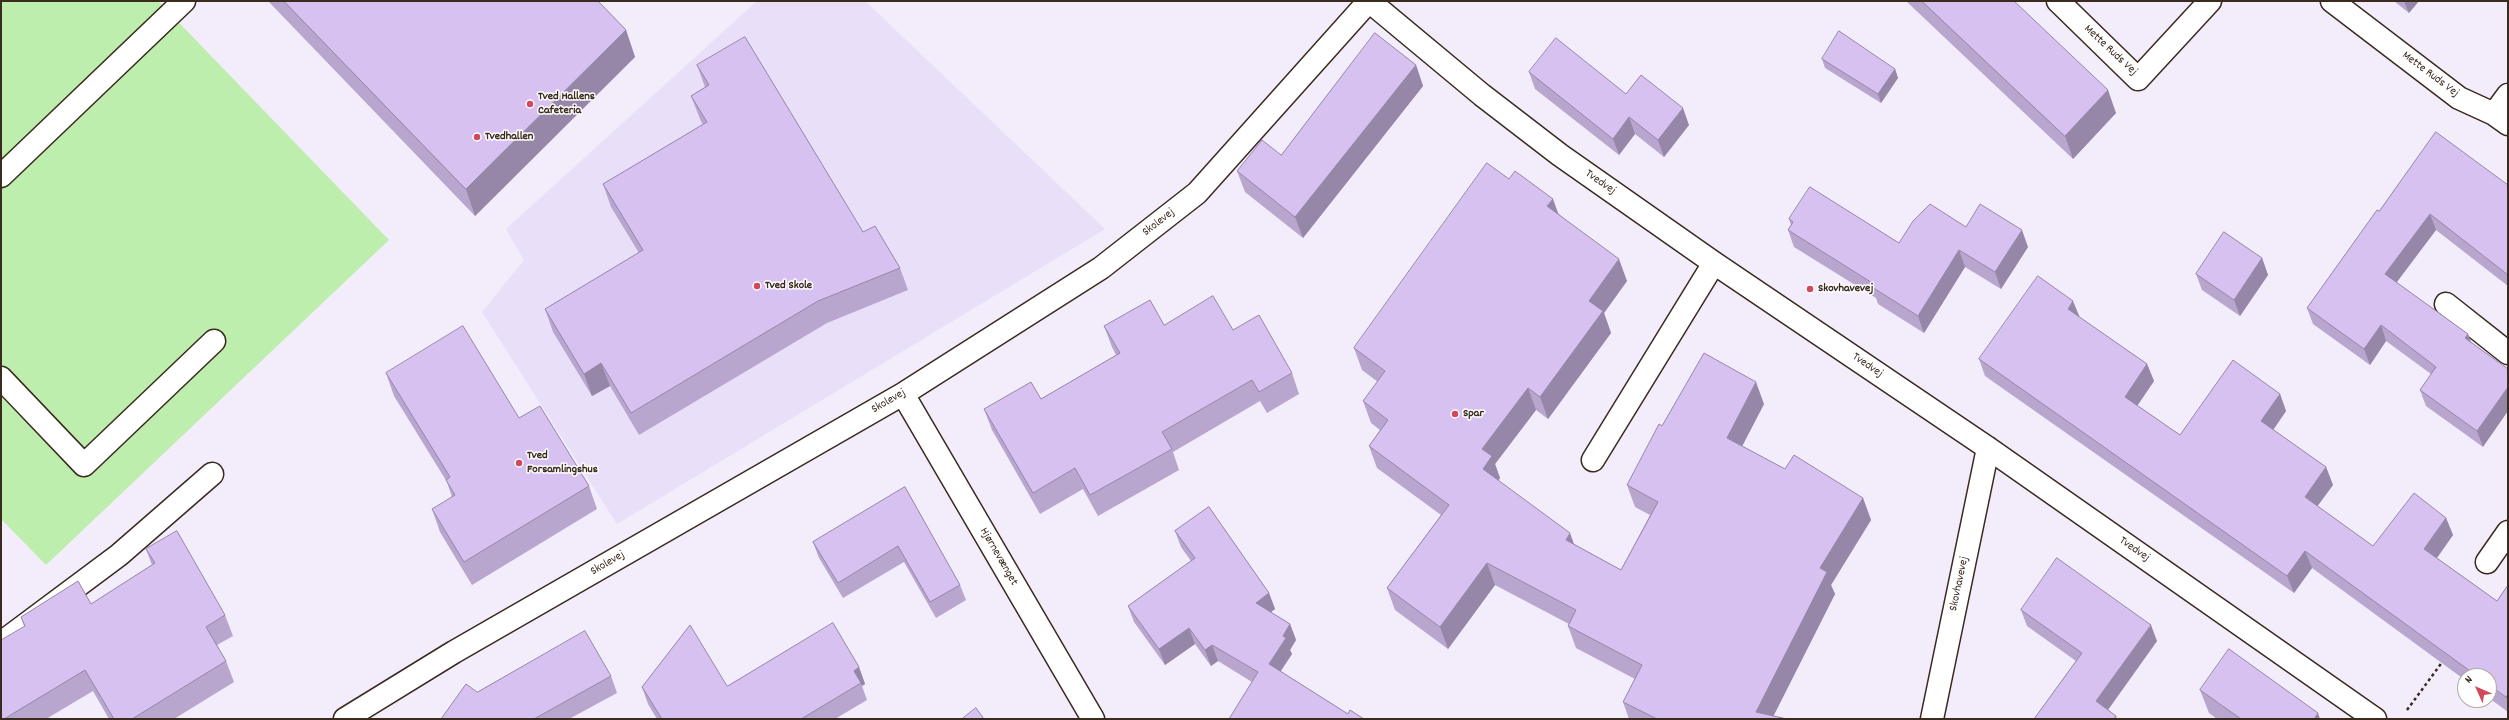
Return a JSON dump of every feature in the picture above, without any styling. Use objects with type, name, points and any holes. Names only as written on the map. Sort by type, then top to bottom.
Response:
[{"type":"street","points":[[1,176],[184,1]]},
{"type":"street","name":"Tvedvej","points":[[1369,1],[1482,95],[1560,155],[1714,264],[1988,448],[2375,719]]},
{"type":"street","name":"Skolevej","points":[[345,719],[461,648],[903,394],[1101,268],[1197,193],[1369,1]]},
{"type":"street","name":"Mette Ruds Vej","points":[[2058,1],[2138,79],[2210,1]]},
{"type":"street","name":"Mette Ruds Vej","points":[[2332,1],[2459,98],[2501,119],[2508,95]]},
{"type":"street","points":[[1593,460],[1714,264]]},
{"type":"street","points":[[2446,304],[2508,353]]},
{"type":"street","points":[[1,378],[84,465],[214,341]]},
{"type":"street","name":"Hjørnevænget","points":[[903,394],[1093,719]]},
{"type":"street","name":"Skovhavevej","points":[[1932,719],[1988,448]]},
{"type":"street","points":[[1,643],[119,555],[212,474]]},
{"type":"street","points":[[2487,562],[2508,532]]},
{"type":"path","points":[[2406,713],[2448,655]]},
{"type":"shaded area","name":"Tved Skole","points":[[757,1],[865,1],[1105,229],[617,524],[482,312],[524,260],[506,229]]},
{"type":"green space","points":[[1,1],[158,1],[389,240],[46,565],[1,519]]},
{"type":"building","name":"Tvedhallen","points":[[284,1],[598,1],[626,30],[466,189]]},
{"type":"building","points":[[1922,1],[2014,1],[2108,90],[2065,136]]},
{"type":"building","points":[[1839,31],[1895,69],[1878,94],[1822,59]]},
{"type":"building","points":[[1375,33],[1416,65],[1295,217],[1237,171],[1262,140],[1281,155]]},
{"type":"building","points":[[745,37],[863,232],[875,226],[900,268],[818,301],[631,413],[601,363],[584,374],[545,309],[643,250],[603,184],[707,122],[691,96],[709,85],[697,65]]},
{"type":"building","points":[[1556,38],[1626,94],[1641,75],[1683,108],[1658,140],[1629,117],[1613,139],[1529,72]]},
{"type":"building","points":[[2436,132],[2508,185],[2508,275],[2430,214],[2385,274],[2468,334],[2465,338],[2508,369],[2508,387],[2477,431],[2420,390],[2436,367],[2381,325],[2364,349],[2307,308],[2377,210],[2379,211]]},
{"type":"building","points":[[1487,163],[1509,179],[1515,171],[1553,199],[1547,206],[1619,259],[1589,301],[1603,311],[1540,397],[1528,388],[1482,449],[1492,456],[1483,469],[1570,533],[1566,540],[1621,570],[1658,502],[1627,485],[1659,424],[1662,426],[1704,353],[1756,382],[1727,438],[1785,469],[1794,455],[1863,498],[1820,568],[1827,572],[1756,712],[1787,719],[1657,719],[1623,702],[1642,665],[1568,626],[1576,610],[1487,563],[1440,627],[1387,588],[1449,505],[1369,446],[1388,420],[1363,401],[1385,371],[1354,348]]},
{"type":"building","points":[[1810,187],[1899,243],[1913,221],[1930,204],[1966,227],[1980,204],[2022,230],[1995,272],[1959,250],[1918,316],[1872,287],[1874,284],[1788,230],[1793,222],[1789,219]]},
{"type":"building","points":[[2224,232],[2262,258],[2234,300],[2196,274]]},
{"type":"building","points":[[2038,276],[2073,301],[2068,309],[2147,364],[2125,397],[2180,435],[2233,360],[2280,394],[2261,421],[2326,467],[2305,497],[2373,546],[2414,493],[2446,518],[2424,549],[2497,601],[2508,585],[2508,694],[2506,697],[2497,691],[2497,668],[2466,668],[2305,551],[2287,576],[1979,359]]},
{"type":"building","points":[[1213,296],[1233,330],[1259,315],[1292,373],[1259,392],[1252,380],[1162,432],[1172,449],[1090,495],[1075,468],[1033,493],[984,409],[1031,382],[1041,399],[1120,353],[1104,326],[1150,300],[1164,325]]},
{"type":"building","name":"Tved Forsamlingshus","points":[[463,326],[519,418],[540,406],[589,486],[464,562],[432,509],[455,495],[446,480],[450,477],[386,373]]},
{"type":"building","points":[[905,487],[960,585],[930,602],[898,546],[838,583],[813,542]]},
{"type":"building","points":[[1209,507],[1269,593],[1256,603],[1290,624],[1283,636],[1286,638],[1269,664],[1348,714],[1350,710],[1364,719],[1229,719],[1258,672],[1212,645],[1205,650],[1189,628],[1159,649],[1128,606],[1195,558],[1175,531]]},
{"type":"building","points":[[177,531],[225,615],[206,627],[226,661],[132,719],[114,719],[85,670],[4,719],[1,719],[1,640],[25,626],[21,617],[78,581],[91,604],[155,563],[146,549]]},
{"type":"building","points":[[2057,558],[2151,625],[2096,701],[2116,716],[2114,719],[2034,719],[2082,653],[2021,610]]},
{"type":"building","points":[[833,623],[859,667],[854,671],[861,683],[801,719],[662,719],[642,687],[690,625],[727,686]]},
{"type":"building","points":[[585,631],[611,676],[534,719],[441,719],[466,684],[477,692]]},
{"type":"building","points":[[2229,649],[2318,713],[2314,719],[2241,719],[2200,690]]},
{"type":"building","points":[[976,708],[984,719],[962,719]]},
{"type":"place","name":"Tved Hallens Cafeteria","points":[[530,104]]},
{"type":"place","name":"Tvedhallen","points":[[477,137]]},
{"type":"place","name":"Tved Skole","points":[[757,286]]},
{"type":"place","name":"Skovhavevej","points":[[1810,289]]},
{"type":"place","name":"Spar","points":[[1455,414]]},
{"type":"place","name":"Tved Forsamlingshus","points":[[519,463]]}]
